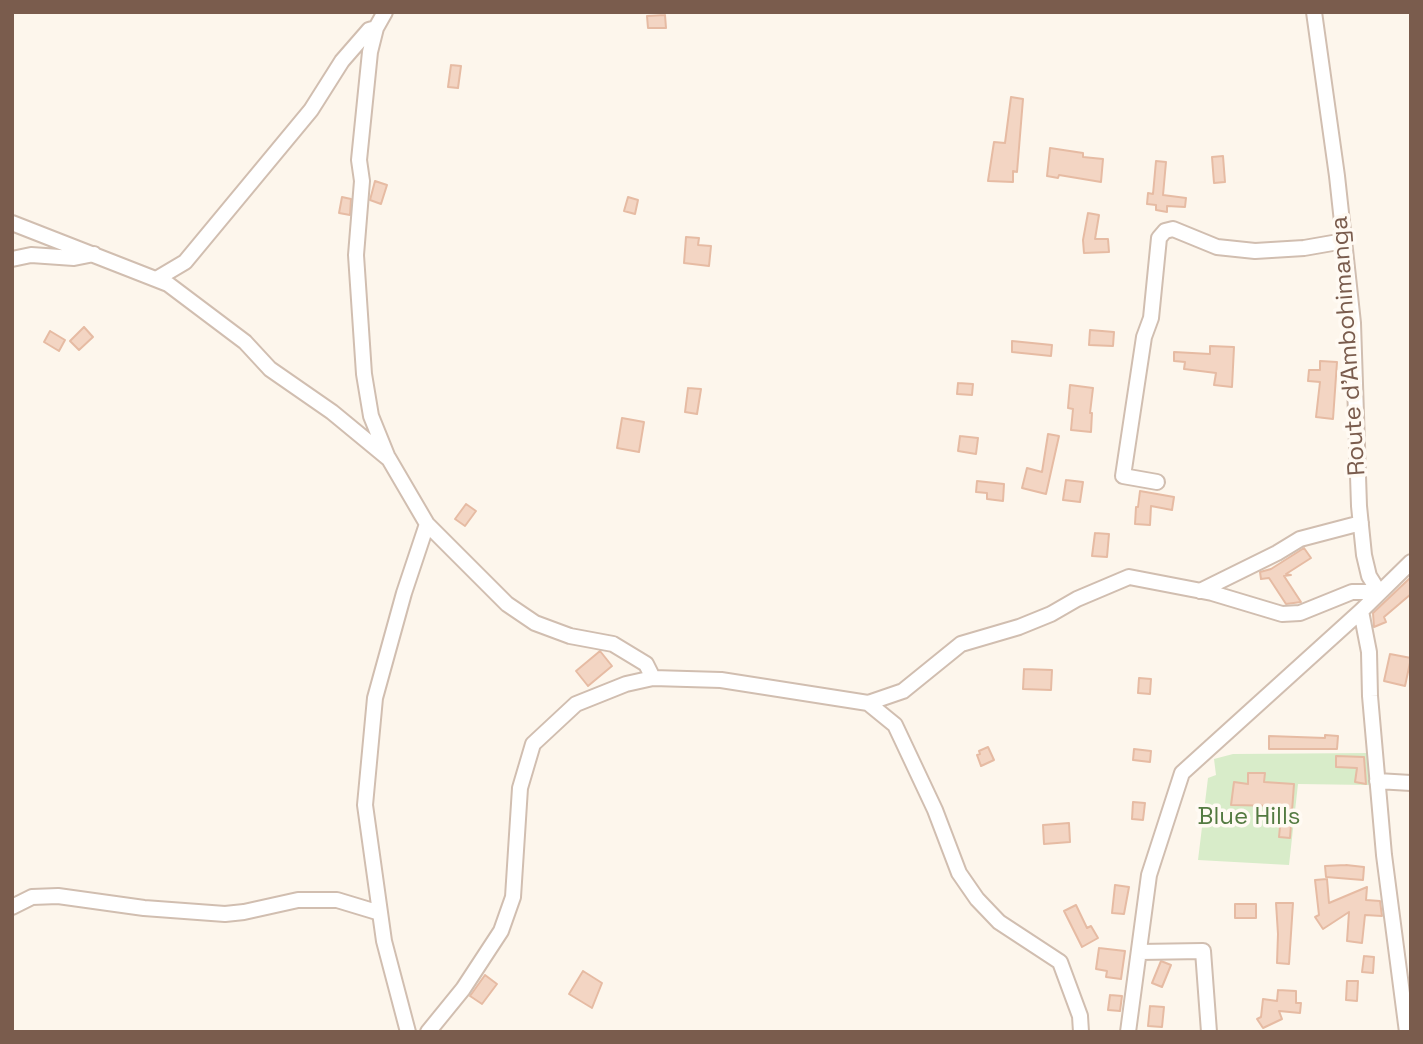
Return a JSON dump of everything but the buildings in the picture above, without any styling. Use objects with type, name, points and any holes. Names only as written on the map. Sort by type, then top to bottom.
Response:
[{"type":"street","points":[[385,12],[376,28],[370,52],[359,160],[362,181],[356,255],[364,374],[372,416],[389,459],[427,524],[507,604],[535,623],[570,636],[613,644],[646,664],[653,678]]},
{"type":"street","name":"Route d'Ambohimanga","points":[[1314,12],[1353,323],[1364,555],[1369,576],[1379,592]]},
{"type":"street","points":[[158,278],[185,262],[311,110],[342,61],[369,30],[376,28]]},
{"type":"street","points":[[12,223],[158,278],[245,342],[270,369],[332,412],[389,459]]},
{"type":"street","points":[[1157,482],[1123,476],[1144,337],[1151,318],[1159,238],[1165,230],[1173,229],[1217,247],[1255,251],[1304,248],[1344,241]]},
{"type":"street","points":[[12,260],[31,255],[74,258],[94,254]]},
{"type":"street","points":[[1200,591],[1277,553],[1300,538],[1361,523]]},
{"type":"street","points":[[408,1032],[384,941],[365,805],[374,698],[427,524]]},
{"type":"street","points":[[1128,1032],[1149,875],[1182,773],[1411,562]]},
{"type":"street","points":[[428,1032],[463,989],[501,931],[513,897],[520,788],[533,744],[576,704],[626,684],[653,678],[721,680],[868,703],[903,691],[961,645],[1019,627],[1129,577],[1200,591],[1282,614],[1300,613],[1352,592],[1379,592]]},
{"type":"street","points":[[1360,611],[1369,652],[1384,855],[1407,1032]]},
{"type":"street","points":[[868,703],[895,725],[935,810],[959,873],[977,899],[999,922],[1060,962],[1080,1016],[1081,1032]]},
{"type":"street","points":[[1377,780],[1411,783]]},
{"type":"street","points":[[12,907],[32,897],[58,896],[97,903],[225,914],[298,900],[337,900],[380,913]]},
{"type":"street","points":[[1139,952],[1203,951],[1209,1032]]},
{"type":"green space","name":"Blue Hills","points":[[1370,753],[1369,785],[1298,784],[1289,865],[1198,860],[1208,778],[1216,775],[1214,759],[1233,754]]}]
